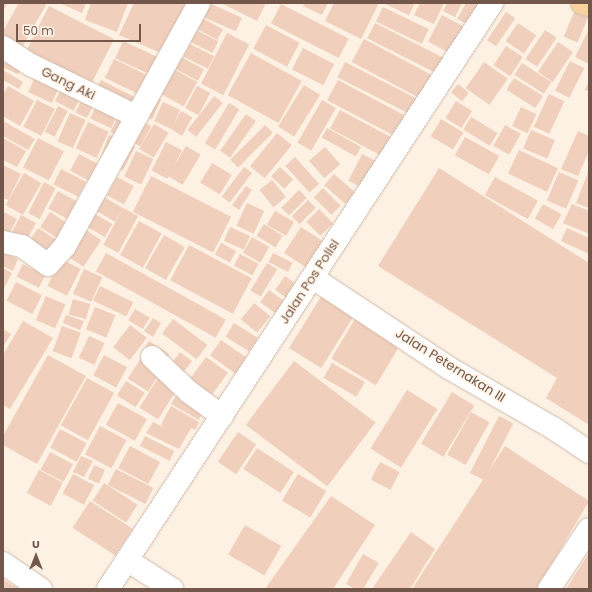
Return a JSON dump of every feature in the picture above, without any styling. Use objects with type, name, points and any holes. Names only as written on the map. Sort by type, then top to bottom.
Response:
[{"type":"main road","points":[[582,3],[589,5]]},
{"type":"street","points":[[3,242],[22,246],[48,265],[65,246],[199,3]]},
{"type":"street","name":"Jalan Pos Polisi","points":[[108,589],[492,3]]},
{"type":"street","name":"Gang Aki","points":[[3,47],[30,66],[136,116]]},
{"type":"street","name":"Jalan Peternakan III","points":[[313,278],[449,368],[554,428],[589,452]]},
{"type":"street","points":[[152,357],[188,392],[222,416]]},
{"type":"street","points":[[549,589],[589,529]]},
{"type":"street","points":[[126,560],[172,589]]},
{"type":"street","points":[[3,563],[41,589]]},
{"type":"building","points":[[3,3],[8,3],[3,10]]},
{"type":"building","points":[[19,3],[47,3],[19,53],[3,44],[3,31]]},
{"type":"building","points":[[59,3],[86,3],[82,13]]},
{"type":"building","points":[[91,3],[128,3],[117,32],[85,20]]},
{"type":"building","points":[[134,3],[192,3],[168,56],[119,35]]},
{"type":"building","points":[[209,3],[242,18],[236,31],[203,17]]},
{"type":"building","points":[[221,3],[266,3],[257,21]]},
{"type":"building","points":[[304,3],[328,3],[322,15],[303,6]]},
{"type":"building","points":[[334,3],[379,3],[361,39],[325,21]]},
{"type":"building","points":[[383,3],[415,3],[409,15]]},
{"type":"building","points":[[420,3],[444,3],[434,24],[414,15]]},
{"type":"building","points":[[447,3],[462,3],[455,17],[443,11]]},
{"type":"building","points":[[466,3],[481,3],[469,25],[457,19]]},
{"type":"building","points":[[281,4],[349,39],[339,58],[271,24]]},
{"type":"building","points":[[49,6],[114,39],[89,89],[24,56]]},
{"type":"building","points":[[383,7],[429,29],[422,44],[376,21]]},
{"type":"building","points":[[575,10],[589,16],[577,43],[564,37]]},
{"type":"building","points":[[506,12],[515,18],[496,46],[487,40]]},
{"type":"building","points":[[442,15],[466,28],[452,54],[428,41]]},
{"type":"building","points":[[200,17],[223,29],[217,40],[194,28]]},
{"type":"building","points":[[375,23],[445,59],[438,74],[367,38]]},
{"type":"building","points":[[518,23],[536,35],[524,54],[506,41]]},
{"type":"building","points":[[266,25],[300,43],[287,67],[253,49]]},
{"type":"building","points":[[589,29],[589,64],[575,57]]},
{"type":"building","points":[[196,30],[218,41],[212,53],[190,42]]},
{"type":"building","points":[[545,30],[557,38],[537,67],[525,59]]},
{"type":"building","points":[[227,33],[249,44],[223,95],[201,84]]},
{"type":"building","points":[[364,39],[437,78],[425,101],[352,62]]},
{"type":"building","points":[[123,41],[163,60],[155,77],[115,58]]},
{"type":"building","points":[[558,42],[573,52],[553,82],[538,72]]},
{"type":"building","points":[[190,44],[214,56],[208,69],[184,56]]},
{"type":"building","points":[[506,46],[523,57],[510,76],[493,65]]},
{"type":"building","points":[[303,48],[334,64],[323,85],[292,69]]},
{"type":"building","points":[[251,53],[302,81],[278,123],[228,95]]},
{"type":"building","points":[[181,57],[204,69],[198,81],[175,68]]},
{"type":"building","points":[[7,58],[22,65],[18,74],[3,67]]},
{"type":"building","points":[[114,59],[151,77],[142,96],[105,78]]},
{"type":"building","points":[[570,61],[584,68],[569,98],[555,90]]},
{"type":"building","points":[[345,62],[418,99],[410,114],[337,77]]},
{"type":"building","points":[[484,62],[508,79],[489,105],[466,88]]},
{"type":"building","points":[[522,63],[551,82],[544,94],[514,75]]},
{"type":"building","points":[[172,68],[197,82],[184,107],[158,92]]},
{"type":"building","points":[[3,70],[23,82],[19,89],[3,80]]},
{"type":"building","points":[[37,73],[61,84],[52,103],[28,92]]},
{"type":"building","points":[[514,78],[543,96],[535,108],[507,90]]},
{"type":"building","points":[[101,80],[138,99],[131,113],[94,94]]},
{"type":"building","points":[[338,80],[409,118],[398,138],[327,100]]},
{"type":"building","points":[[589,80],[589,91],[585,90]]},
{"type":"building","points":[[458,84],[469,93],[462,101],[451,93]]},
{"type":"building","points":[[304,85],[320,95],[294,137],[278,127]]},
{"type":"building","points":[[8,86],[34,101],[20,126],[3,116],[3,94]]},
{"type":"building","points":[[63,86],[82,96],[74,111],[55,101]]},
{"type":"building","points":[[197,86],[210,93],[199,115],[185,108]]},
{"type":"building","points":[[549,94],[564,101],[549,134],[534,127]]},
{"type":"building","points":[[152,95],[161,99],[152,119],[143,115]]},
{"type":"building","points":[[214,96],[223,103],[196,137],[188,130]]},
{"type":"building","points":[[83,97],[95,103],[87,118],[75,112]]},
{"type":"building","points":[[37,100],[55,109],[41,136],[23,127]]},
{"type":"building","points":[[322,100],[336,108],[311,150],[298,142]]},
{"type":"building","points":[[456,101],[472,111],[462,128],[445,118]]},
{"type":"building","points":[[163,102],[180,110],[171,129],[154,121]]},
{"type":"building","points":[[229,103],[239,109],[215,149],[205,143]]},
{"type":"building","points":[[97,104],[118,114],[111,128],[90,119]]},
{"type":"building","points":[[58,106],[68,111],[55,137],[45,132]]},
{"type":"building","points":[[521,107],[536,114],[528,133],[512,126]]},
{"type":"building","points":[[340,110],[392,138],[382,156],[330,129]]},
{"type":"building","points":[[181,111],[192,117],[182,136],[171,129]]},
{"type":"building","points":[[70,113],[86,120],[73,148],[57,141]]},
{"type":"building","points":[[246,114],[256,121],[230,158],[220,151]]},
{"type":"building","points":[[119,115],[129,120],[120,137],[110,132]]},
{"type":"building","points":[[471,117],[498,133],[490,146],[463,130]]},
{"type":"building","points":[[441,119],[463,132],[453,150],[431,136]]},
{"type":"building","points":[[140,120],[151,126],[140,146],[129,140]]},
{"type":"building","points":[[3,121],[35,139],[28,150],[3,136]]},
{"type":"building","points":[[88,122],[109,132],[97,158],[76,148]]},
{"type":"building","points":[[154,124],[169,133],[154,158],[139,149]]},
{"type":"building","points":[[265,125],[273,133],[238,167],[230,160]]},
{"type":"building","points":[[505,125],[521,134],[509,155],[493,146]]},
{"type":"building","points":[[327,128],[361,147],[356,157],[322,138]]},
{"type":"building","points":[[531,130],[555,140],[547,159],[523,148]]},
{"type":"building","points":[[578,131],[589,136],[589,151],[578,176],[561,169]]},
{"type":"building","points":[[277,133],[292,145],[265,178],[250,166]]},
{"type":"building","points":[[109,135],[117,138],[107,164],[99,161]]},
{"type":"building","points":[[465,137],[499,156],[489,174],[455,155]]},
{"type":"building","points":[[3,138],[26,151],[17,167],[3,160]]},
{"type":"building","points":[[38,138],[64,151],[49,181],[23,167]]},
{"type":"building","points":[[125,142],[135,147],[123,170],[113,165]]},
{"type":"building","points":[[166,142],[182,150],[168,179],[151,171]]},
{"type":"building","points":[[186,146],[201,155],[183,185],[168,176]]},
{"type":"building","points":[[325,147],[340,164],[324,178],[309,161]]},
{"type":"building","points":[[519,150],[558,168],[547,192],[508,174]]},
{"type":"building","points":[[136,151],[153,159],[141,184],[124,176]]},
{"type":"building","points":[[79,154],[100,165],[91,182],[70,171]]},
{"type":"building","points":[[362,154],[376,161],[363,188],[348,181]]},
{"type":"building","points":[[295,157],[319,184],[309,192],[285,166]]},
{"type":"building","points":[[212,163],[232,175],[220,195],[200,183]]},
{"type":"building","points":[[3,165],[21,174],[8,200],[3,198]]},
{"type":"building","points":[[244,167],[252,173],[230,203],[222,197]]},
{"type":"building","points":[[280,167],[293,179],[284,189],[271,177]]},
{"type":"building","points":[[439,168],[589,263],[589,425],[546,398],[557,378],[378,266]]},
{"type":"building","points":[[61,169],[86,182],[78,197],[53,184]]},
{"type":"building","points":[[589,170],[589,208],[576,203]]},
{"type":"building","points":[[559,172],[578,180],[566,209],[547,201]]},
{"type":"building","points":[[24,173],[41,183],[23,215],[6,205]]},
{"type":"building","points":[[334,174],[355,192],[345,204],[324,185]]},
{"type":"building","points":[[151,176],[231,217],[213,252],[133,212]]},
{"type":"building","points":[[117,177],[134,186],[124,204],[107,196]]},
{"type":"building","points":[[495,177],[538,201],[528,219],[485,195]]},
{"type":"building","points":[[272,180],[286,197],[273,207],[260,190]]},
{"type":"building","points":[[44,182],[56,188],[40,219],[28,213]]},
{"type":"building","points":[[246,186],[252,190],[239,210],[232,205]]},
{"type":"building","points":[[323,188],[341,206],[331,215],[314,197]]},
{"type":"building","points":[[299,190],[307,198],[289,215],[281,208]]},
{"type":"building","points":[[58,191],[80,203],[70,221],[48,208]]},
{"type":"building","points":[[104,197],[123,208],[115,222],[96,211]]},
{"type":"building","points":[[308,200],[316,208],[300,224],[292,216]]},
{"type":"building","points":[[247,203],[264,211],[254,234],[236,226]]},
{"type":"building","points":[[543,204],[561,214],[553,229],[535,219]]},
{"type":"building","points":[[572,204],[589,211],[589,234],[563,223]]},
{"type":"building","points":[[123,208],[138,216],[118,253],[103,245]]},
{"type":"building","points":[[319,209],[333,223],[320,236],[306,222]]},
{"type":"building","points":[[275,211],[294,222],[286,236],[267,225]]},
{"type":"building","points":[[4,212],[17,219],[7,237],[3,235]]},
{"type":"building","points":[[50,212],[70,225],[60,240],[40,227]]},
{"type":"building","points":[[95,214],[112,224],[105,237],[88,227]]},
{"type":"building","points":[[21,215],[36,223],[24,245],[9,237]]},
{"type":"building","points":[[139,221],[162,234],[143,268],[120,255]]},
{"type":"building","points":[[264,224],[283,236],[275,248],[257,236]]},
{"type":"building","points":[[230,227],[250,236],[244,250],[224,241]]},
{"type":"building","points":[[301,227],[324,242],[307,268],[284,253]]},
{"type":"building","points":[[38,228],[58,241],[48,256],[28,243]]},
{"type":"building","points":[[83,228],[101,240],[83,267],[65,255]]},
{"type":"building","points":[[567,228],[589,238],[589,254],[561,241]]},
{"type":"building","points":[[164,235],[185,247],[166,280],[145,268]]},
{"type":"building","points":[[252,237],[269,247],[260,263],[243,253]]},
{"type":"building","points":[[221,243],[236,251],[230,262],[215,254]]},
{"type":"building","points":[[189,245],[252,278],[233,314],[170,280]]},
{"type":"building","points":[[3,252],[18,259],[13,271],[3,266]]},
{"type":"building","points":[[106,253],[226,319],[216,338],[96,271]]},
{"type":"building","points":[[273,253],[293,263],[288,272],[268,262]]},
{"type":"building","points":[[240,254],[259,264],[252,275],[234,265]]},
{"type":"building","points":[[61,259],[81,269],[67,296],[47,286]]},
{"type":"building","points":[[267,263],[277,269],[261,297],[251,290]]},
{"type":"building","points":[[23,264],[45,275],[39,288],[17,276]]},
{"type":"building","points":[[3,268],[12,273],[3,290]]},
{"type":"building","points":[[84,269],[102,277],[91,302],[73,294]]},
{"type":"building","points":[[285,276],[299,286],[289,300],[275,290]]},
{"type":"building","points":[[16,282],[42,295],[32,314],[6,301]]},
{"type":"building","points":[[100,286],[133,302],[126,317],[93,300]]},
{"type":"building","points":[[269,290],[287,303],[278,315],[260,302]]},
{"type":"building","points":[[324,292],[356,312],[321,368],[289,348]]},
{"type":"building","points":[[46,296],[65,304],[55,328],[36,320]]},
{"type":"building","points":[[73,299],[90,304],[86,319],[69,314]]},
{"type":"building","points":[[254,303],[270,316],[257,333],[241,319]]},
{"type":"building","points":[[95,307],[115,315],[106,337],[86,329]]},
{"type":"building","points":[[135,309],[150,318],[143,329],[128,320]]},
{"type":"building","points":[[66,315],[84,321],[80,330],[63,323]]},
{"type":"building","points":[[153,318],[161,323],[153,337],[144,331]]},
{"type":"building","points":[[173,319],[207,345],[197,359],[162,333]]},
{"type":"building","points":[[355,319],[400,346],[376,385],[331,358]]},
{"type":"building","points":[[23,321],[53,338],[10,409],[3,405],[3,355]]},
{"type":"building","points":[[234,323],[258,338],[249,351],[226,337]]},
{"type":"building","points":[[130,325],[147,338],[130,360],[113,347]]},
{"type":"building","points":[[62,326],[81,333],[72,358],[53,351]]},
{"type":"building","points":[[3,329],[11,334],[3,347]]},
{"type":"building","points":[[89,336],[104,343],[94,365],[79,358]]},
{"type":"building","points":[[221,340],[247,358],[236,374],[210,356]]},
{"type":"building","points":[[149,341],[169,354],[165,360],[145,347]]},
{"type":"building","points":[[180,352],[192,361],[179,378],[167,369]]},
{"type":"building","points":[[48,355],[86,376],[37,464],[3,445],[3,436]]},
{"type":"building","points":[[104,355],[127,367],[116,388],[93,375]]},
{"type":"building","points":[[143,355],[163,368],[148,392],[128,378]]},
{"type":"building","points":[[206,357],[228,373],[212,395],[190,379]]},
{"type":"building","points":[[294,361],[375,422],[327,486],[246,425]]},
{"type":"building","points":[[332,363],[365,382],[356,397],[324,378]]},
{"type":"building","points":[[87,378],[114,393],[88,440],[61,425]]},
{"type":"building","points":[[158,378],[177,390],[158,419],[139,408]]},
{"type":"building","points":[[126,381],[145,393],[136,407],[117,395]]},
{"type":"building","points":[[407,390],[438,409],[401,468],[370,449]]},
{"type":"building","points":[[178,392],[206,408],[199,420],[171,404]]},
{"type":"building","points":[[452,392],[474,405],[443,457],[421,443]]},
{"type":"building","points":[[118,403],[147,419],[135,441],[106,425]]},
{"type":"building","points":[[171,406],[199,422],[195,430],[191,428],[179,449],[146,433],[153,422],[165,428],[161,425]]},
{"type":"building","points":[[471,412],[489,422],[466,465],[447,455]]},
{"type":"building","points":[[499,416],[513,423],[484,480],[470,473]]},
{"type":"building","points":[[100,426],[126,440],[111,468],[85,454]]},
{"type":"building","points":[[60,429],[86,443],[77,462],[50,448]]},
{"type":"building","points":[[238,432],[256,444],[236,474],[218,462]]},
{"type":"building","points":[[145,436],[174,451],[169,461],[140,446]]},
{"type":"building","points":[[130,446],[160,462],[148,484],[118,468]]},
{"type":"building","points":[[505,446],[589,501],[537,589],[412,589]]},
{"type":"building","points":[[257,448],[294,472],[280,493],[243,469]]},
{"type":"building","points":[[50,452],[73,464],[64,482],[41,470]]},
{"type":"building","points":[[81,456],[93,461],[84,477],[73,472]]},
{"type":"building","points":[[380,462],[400,472],[391,490],[371,480]]},
{"type":"building","points":[[94,465],[105,470],[99,484],[88,479]]},
{"type":"building","points":[[116,469],[153,488],[145,504],[108,485]]},
{"type":"building","points":[[39,470],[63,483],[51,506],[27,493]]},
{"type":"building","points":[[73,474],[94,485],[84,505],[63,493]]},
{"type":"building","points":[[298,474],[326,491],[310,518],[282,501]]},
{"type":"building","points":[[104,483],[138,505],[126,522],[93,501]]},
{"type":"building","points":[[331,496],[375,525],[333,589],[265,589]]},
{"type":"building","points":[[90,501],[133,529],[115,556],[73,528]]},
{"type":"building","points":[[245,525],[281,546],[264,575],[228,554]]},
{"type":"building","points":[[411,532],[435,549],[410,589],[372,589]]},
{"type":"building","points":[[589,553],[589,589],[566,589]]},
{"type":"building","points":[[363,554],[379,563],[363,589],[355,589],[346,584]]},
{"type":"building","points":[[3,580],[20,589],[3,589]]}]
